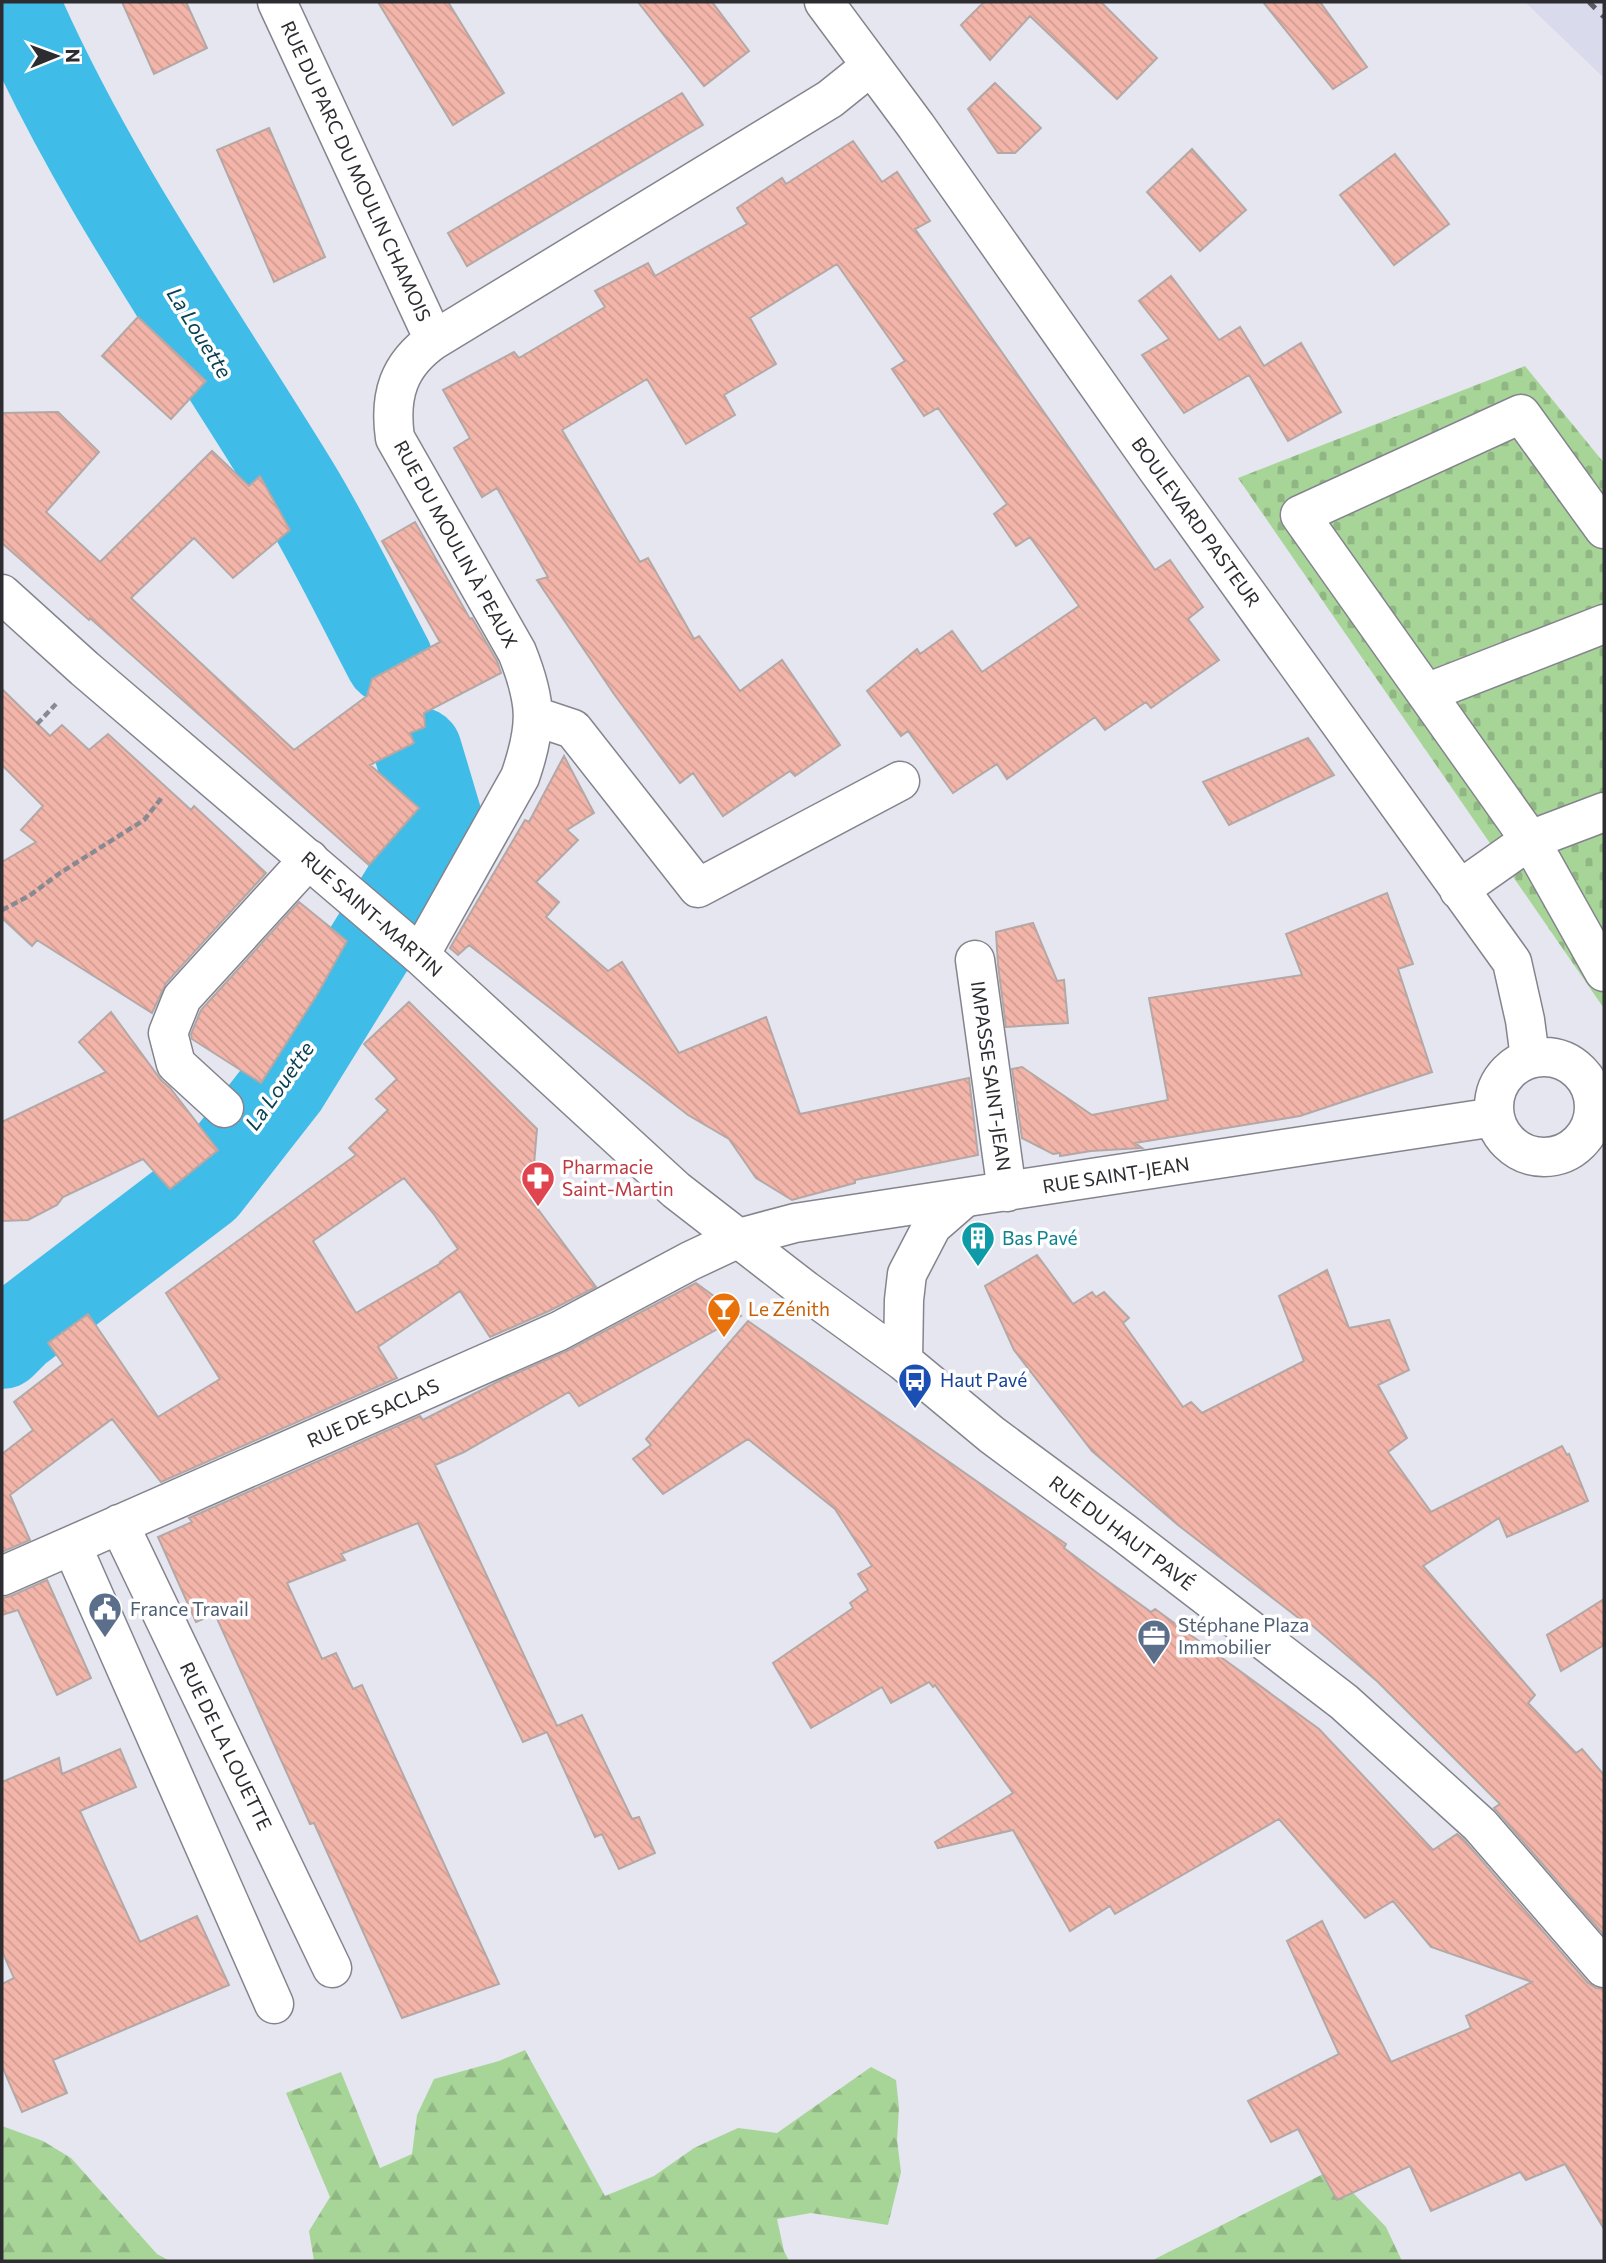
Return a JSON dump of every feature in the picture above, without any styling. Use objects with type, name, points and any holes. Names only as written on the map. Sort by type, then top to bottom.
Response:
[{"type":"street","name":"RUE DU PARC DU MOULIN CHAMOIS","points":[[277,2],[435,340]]},
{"type":"street","name":"BOULEVARD PASTEUR","points":[[824,2],[916,126],[1155,466],[1512,962],[1530,1058]]},
{"type":"street","name":"RUE DU MOULIN À PEAUX","points":[[416,952],[520,777],[531,745],[534,716],[529,683],[517,652],[395,438],[392,415],[395,390],[409,364],[421,349],[830,99],[871,66]]},
{"type":"street","points":[[1604,529],[1521,414],[1300,515],[1530,840],[1604,972]]},
{"type":"street","name":"RUE SAINT-MARTIN","points":[[2,594],[85,669],[416,952],[676,1190],[739,1238]]},
{"type":"street","points":[[1426,693],[1604,624]]},
{"type":"street","points":[[534,716],[573,729],[698,888],[900,781]]},
{"type":"street","points":[[1459,890],[1530,840],[1604,812]]},
{"type":"street","points":[[224,1108],[176,1064],[167,1033],[182,998],[309,859]]},
{"type":"street","name":"IMPASSE SAINT-JEAN","points":[[975,960],[1007,1192]]},
{"type":"street","points":[[1551,1056],[1570,1064],[1586,1078],[1594,1097],[1597,1131],[1574,1149],[1557,1156],[1538,1158],[1520,1151],[1506,1140],[1495,1117],[1494,1103],[1500,1083],[1513,1068],[1530,1058],[1551,1056]]},
{"type":"street","name":"RUE SAINT-JEAN","points":[[739,1238],[795,1223],[1495,1117]]},
{"type":"street","points":[[903,1361],[907,1274],[932,1226],[963,1199]]},
{"type":"street","name":"RUE DU HAUT PAVÉ","points":[[739,1238],[903,1361],[992,1435],[1344,1702],[1480,1825],[1604,1968]]},
{"type":"street","name":"RUE DE SACLAS","points":[[2,1576],[559,1331],[739,1238]]},
{"type":"street","name":"RUE DE LA LOUETTE","points":[[119,1524],[332,1968]]},
{"type":"street","points":[[72,1546],[274,2004]]},
{"type":"path","points":[[2,910],[29,896],[144,820],[191,759]]},
{"type":"shaded area","points":[[1525,2],[1604,2],[1604,78]]},
{"type":"shaded area","points":[[2,13],[14,43],[2,49]]},
{"type":"green space","points":[[1525,366],[1604,463],[1603,1007],[1238,478]]},
{"type":"green space","points":[[525,2050],[605,2196],[654,2176],[694,2148],[738,2128],[777,2133],[871,2067],[896,2080],[899,2108],[897,2140],[901,2172],[888,2225],[811,2213],[777,2219],[789,2261],[314,2261],[309,2231],[330,2197],[286,2093],[341,2072],[380,2168],[412,2154],[417,2115],[434,2079],[499,2061]]},
{"type":"green space","points":[[2,2126],[43,2141],[71,2158],[157,2254],[170,2261],[2,2261]]},
{"type":"green space","points":[[1331,2170],[1386,2227],[1402,2261],[1151,2261]]},
{"type":"building","points":[[122,2],[186,2],[207,48],[154,74]]},
{"type":"building","points":[[378,2],[448,2],[504,93],[453,125]]},
{"type":"building","points":[[638,2],[712,2],[749,51],[704,86]]},
{"type":"building","points":[[984,2],[1101,2],[1157,58],[1117,99],[1030,16],[990,60],[961,25]]},
{"type":"building","points":[[1263,2],[1320,2],[1367,67],[1333,89]]},
{"type":"building","points":[[995,83],[1041,128],[1015,153],[998,153],[968,109]]},
{"type":"building","points":[[682,93],[703,125],[467,266],[448,233]]},
{"type":"building","points":[[269,128],[325,257],[274,282],[217,150]]},
{"type":"building","points":[[853,141],[882,182],[897,172],[930,221],[915,229],[1155,570],[1170,560],[1203,607],[1188,619],[1219,660],[1151,708],[1146,702],[1105,730],[1095,717],[1007,779],[997,764],[953,793],[908,731],[901,736],[867,691],[917,649],[920,654],[952,631],[982,672],[1079,606],[1030,537],[1016,546],[994,514],[1007,504],[938,408],[924,416],[892,369],[905,361],[837,264],[750,318],[776,364],[724,395],[735,415],[686,444],[647,379],[562,430],[640,562],[648,558],[694,639],[699,636],[740,691],[782,660],[840,745],[795,776],[790,771],[723,816],[693,773],[680,783],[614,694],[537,580],[548,577],[497,488],[482,497],[454,448],[470,438],[443,390],[514,352],[519,358],[605,307],[595,291],[648,263],[655,276],[747,224],[737,208],[782,178],[786,184]]},
{"type":"building","points":[[1192,149],[1246,210],[1200,251],[1147,192]]},
{"type":"building","points":[[1395,154],[1449,224],[1394,265],[1340,195]]},
{"type":"building","points":[[1171,276],[1219,340],[1240,327],[1264,366],[1301,343],[1341,412],[1288,441],[1249,375],[1184,413],[1142,355],[1169,339],[1139,301]]},
{"type":"building","points":[[138,317],[206,381],[171,419],[102,356]]},
{"type":"building","points":[[58,412],[99,452],[46,512],[100,562],[212,451],[249,486],[260,476],[290,530],[233,578],[194,538],[131,598],[294,750],[367,696],[372,679],[440,642],[382,541],[415,522],[497,661],[501,673],[424,713],[425,727],[410,733],[414,743],[370,765],[419,808],[369,865],[2,543],[2,413]]},
{"type":"building","points":[[2,689],[50,736],[62,725],[89,750],[108,734],[191,810],[194,806],[266,873],[166,983],[152,1013],[37,940],[32,946],[2,918],[2,862],[36,842],[21,830],[43,806],[2,765]]},
{"type":"building","points":[[1308,738],[1334,775],[1229,825],[1203,782]]},
{"type":"building","points":[[564,756],[594,813],[567,830],[578,840],[536,882],[559,902],[546,917],[608,971],[622,962],[679,1053],[766,1017],[800,1114],[969,1078],[978,1155],[855,1180],[855,1183],[792,1200],[756,1178],[729,1139],[688,1115],[469,945],[458,955],[450,948],[525,820],[529,822]]},
{"type":"building","points":[[1387,893],[1413,964],[1398,969],[1432,1072],[1300,1116],[1135,1143],[1142,1148],[1060,1156],[1060,1153],[1053,1154],[1022,1138],[1012,1069],[1022,1067],[1092,1115],[1168,1100],[1149,998],[1302,975],[1286,934]]},
{"type":"building","points":[[299,902],[347,941],[318,993],[261,1083],[192,1039],[191,1034],[201,1010]]},
{"type":"building","points":[[1033,923],[1057,981],[1064,980],[1068,1023],[1006,1027],[996,932]]},
{"type":"building","points":[[409,1002],[537,1129],[531,1200],[596,1287],[490,1337],[460,1291],[378,1347],[397,1378],[161,1482],[112,1419],[10,1495],[30,1540],[2,1552],[2,1454],[33,1430],[14,1402],[63,1364],[48,1343],[88,1314],[158,1417],[220,1379],[166,1293],[356,1155],[349,1148],[388,1110],[376,1099],[397,1079],[364,1044]],"holes":[[[404,1178],[458,1249],[441,1263],[356,1313],[313,1241]]]},
{"type":"building","points":[[111,1012],[161,1080],[218,1150],[170,1189],[143,1159],[63,1197],[57,1205],[28,1220],[2,1221],[2,1122],[106,1072],[79,1042]]},
{"type":"building","points":[[1037,1255],[1073,1304],[1092,1292],[1096,1297],[1104,1292],[1129,1318],[1123,1323],[1183,1407],[1191,1402],[1202,1413],[1304,1361],[1279,1296],[1327,1270],[1349,1328],[1389,1320],[1409,1370],[1378,1385],[1407,1438],[1388,1452],[1431,1512],[1562,1446],[1567,1455],[1569,1454],[1588,1501],[1507,1537],[1499,1518],[1423,1566],[1535,1695],[1528,1703],[1576,1753],[1582,1749],[1604,1775],[1604,1935],[1494,1808],[1500,1804],[1378,1682],[1307,1621],[1305,1623],[1178,1525],[1092,1451],[1014,1350],[985,1286]]},
{"type":"building","points":[[696,1283],[741,1316],[579,1406],[569,1392],[464,1452],[435,1465],[557,1726],[582,1715],[632,1819],[639,1817],[655,1853],[619,1869],[602,1834],[595,1837],[547,1732],[523,1742],[418,1523],[341,1554],[345,1560],[287,1583],[322,1659],[336,1653],[353,1689],[362,1685],[499,1984],[402,2018],[215,1614],[196,1622],[158,1537],[192,1522],[189,1518],[420,1416],[423,1420],[501,1380],[569,1350]]},
{"type":"building","points":[[748,1321],[1066,1544],[1064,1548],[1112,1584],[1151,1612],[1155,1609],[1319,1729],[1433,1850],[1457,1834],[1464,1840],[1587,1982],[1596,1988],[1604,1989],[1604,2229],[1565,2164],[1526,2180],[1520,2172],[1431,2211],[1410,2166],[1337,2200],[1298,2129],[1271,2142],[1248,2101],[1339,2054],[1287,1941],[1322,1921],[1391,2062],[1471,2028],[1466,2016],[1532,1982],[1431,1947],[1393,1901],[1365,1918],[1279,1819],[1115,1914],[1110,1906],[1070,1931],[1013,1830],[938,1848],[935,1842],[1013,1793],[935,1685],[933,1687],[929,1682],[891,1703],[882,1687],[811,1728],[773,1663],[853,1608],[850,1603],[868,1590],[858,1574],[872,1566],[835,1509],[748,1439],[663,1494],[633,1459],[651,1445],[646,1439]]},
{"type":"building","points":[[47,1580],[91,1678],[57,1695],[18,1610],[2,1615],[2,1598]]},
{"type":"building","points":[[1604,1599],[1604,1645],[1561,1671],[1547,1635]]},
{"type":"building","points":[[120,1749],[136,1787],[80,1811],[140,1942],[197,1916],[229,1985],[53,2060],[67,2093],[22,2112],[2,2066],[2,1984],[14,1978],[2,1951],[2,1782],[59,1758],[62,1774]]},
{"type":"waterway","name":"La Louette","points":[[15,2],[44,65],[110,188],[307,505],[389,660]]},
{"type":"waterway","name":"La Louette","points":[[2,1345],[17,1330],[205,1187],[284,1086],[437,839],[438,818],[418,751]]},
{"type":"railway","points":[[1589,2],[1604,17]]},
{"type":"place","name":"Pharmacie Saint-Martin","points":[[538,1208]]},
{"type":"place","name":"Bas Pavé","points":[[978,1268]]},
{"type":"place","name":"Le Zénith","points":[[724,1339]]},
{"type":"place","name":"Haut Pavé","points":[[915,1410]]},
{"type":"place","name":"France Travail","points":[[105,1639]]},
{"type":"place","name":"Stéphane Plaza Immobilier","points":[[1154,1666]]}]
